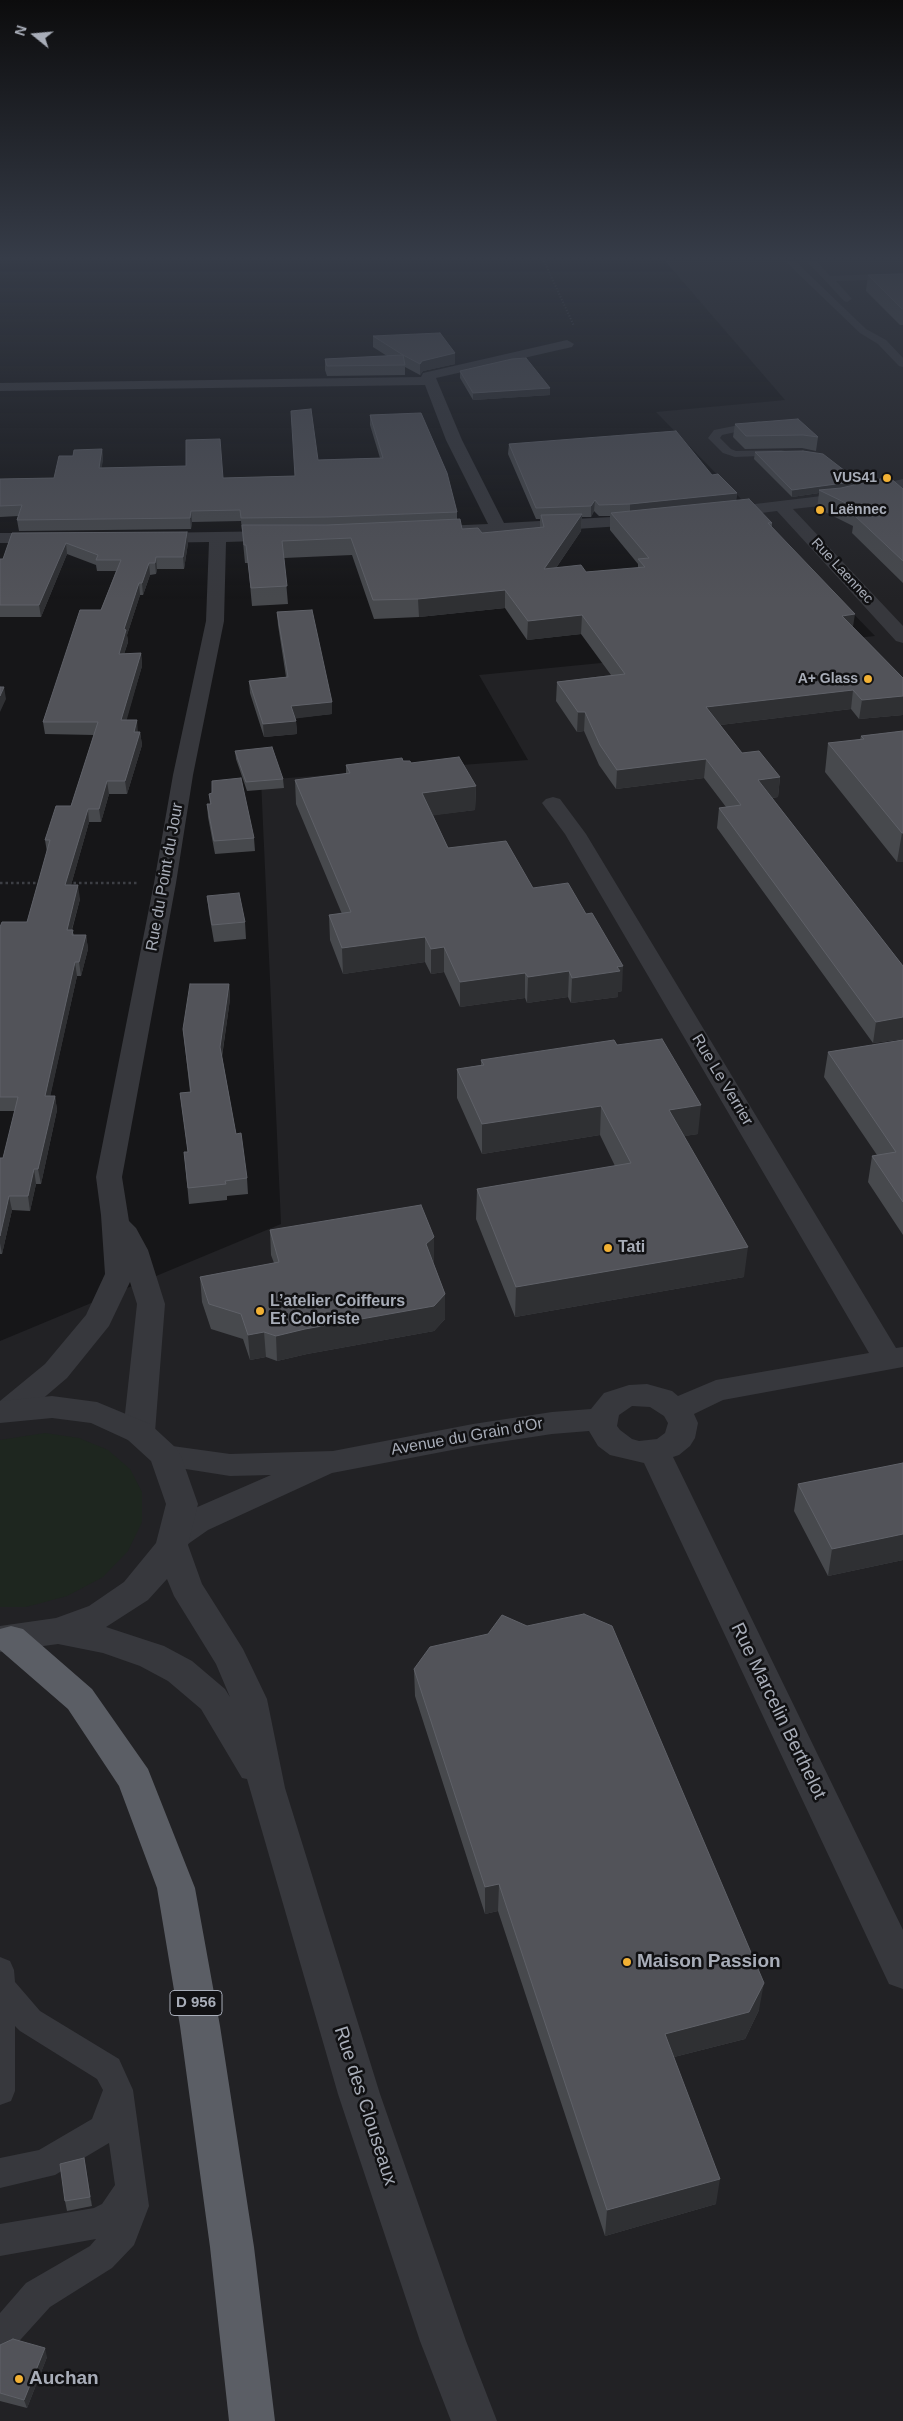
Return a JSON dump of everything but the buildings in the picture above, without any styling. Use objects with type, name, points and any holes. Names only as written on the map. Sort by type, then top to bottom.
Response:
[{"type":"highway","name":"D 956","points":[[5,1639],[80,1699],[135,1780],[176,1888],[200,2026],[230,2237],[252,2421]]},
{"type":"street","points":[[437,374],[428,376],[454,440],[499,529]]},
{"type":"street","points":[[0,387],[430,381]]},
{"type":"street","points":[[703,515],[838,499],[903,484]]},
{"type":"street","name":"Rue Laennec","points":[[781,506],[903,637]]},
{"type":"street","points":[[423,532],[667,518]]},
{"type":"street","points":[[132,538],[300,536]]},
{"type":"street","points":[[0,538],[63,538]]},
{"type":"street","name":"Rue du Point du Jour","points":[[4,1411],[56,1371],[99,1319],[119,1274],[115,1215],[109,1177],[165,883],[183,775],[215,620],[218,538]]},
{"type":"street","name":"Rue Le Verrier","points":[[553,802],[896,1358]]},
{"type":"street","name":"Rue du Point du Jour","points":[[115,1215],[134,1250],[151,1304],[139,1432]]},
{"type":"street","points":[[676,1409],[716,1391],[896,1358]]},
{"type":"street","points":[[647,1395],[661,1399],[676,1409],[683,1422],[679,1438],[668,1447],[654,1452],[639,1452],[621,1447],[609,1438],[602,1426],[602,1419],[606,1409],[615,1400],[629,1396],[647,1395]]},
{"type":"street","points":[[4,1411],[52,1407],[97,1413],[139,1432],[165,1456],[182,1504],[174,1540],[159,1565],[136,1591],[101,1614],[58,1631],[5,1639]]},
{"type":"street","name":"Avenue du Grain d'Or","points":[[165,1456],[230,1465],[333,1462],[473,1434],[552,1423],[602,1419]]},
{"type":"street","name":"Rue Marcelin Berthelot","points":[[654,1452],[903,1971]]},
{"type":"street","name":"Avenue du Grain d'Or","points":[[174,1540],[197,1521],[333,1462]]},
{"type":"street","name":"Rue des Clouseaux","points":[[174,1540],[186,1587],[231,1659],[249,1698],[267,1788],[359,2094],[443,2341],[474,2421]]},
{"type":"street","name":"Rue des Clouseaux","points":[[58,1631],[105,1640],[152,1656],[180,1671],[212,1699],[237,1736],[267,1788]]},
{"type":"lane","points":[[765,422],[718,432],[714,438],[727,451],[735,454],[793,453]]},
{"type":"lane","points":[[856,480],[871,491]]},
{"type":"lane","points":[[0,2337],[38,2295],[102,2257],[123,2234],[133,2206],[118,2090],[108,2069],[30,2021],[1,1978]]},
{"type":"lane","points":[[0,2091],[1,1978]]},
{"type":"lane","points":[[0,2173],[44,2164],[104,2129],[118,2090]]},
{"type":"lane","points":[[0,2240],[97,2223],[113,2215],[131,2188]]},
{"type":"path","points":[[0,883],[49,883]]},
{"type":"path","points":[[58,883],[165,883]]},
{"type":"shaded area","points":[[763,374],[903,374],[903,2421],[0,2421],[0,1341],[281,1224],[261,780],[528,760],[479,675],[875,636],[656,412],[785,400]]},
{"type":"shaded area","points":[[45,1433],[79,1438],[108,1450],[130,1469],[142,1492],[142,1522],[128,1551],[103,1577],[67,1596],[26,1607],[0,1607],[0,1440]]},
{"type":"place","name":"VUS41","points":[[887,478]]},
{"type":"place","name":"Laënnec","points":[[820,510]]},
{"type":"place","name":"A+ Glass","points":[[868,679]]},
{"type":"place","name":"Tati","points":[[608,1248]]},
{"type":"place","name":"L’atelier Coiffeurs Et Coloriste","points":[[260,1311]]},
{"type":"place","name":"Maison Passion","points":[[627,1962]]},
{"type":"place","name":"Auchan","points":[[19,2379]]}]
